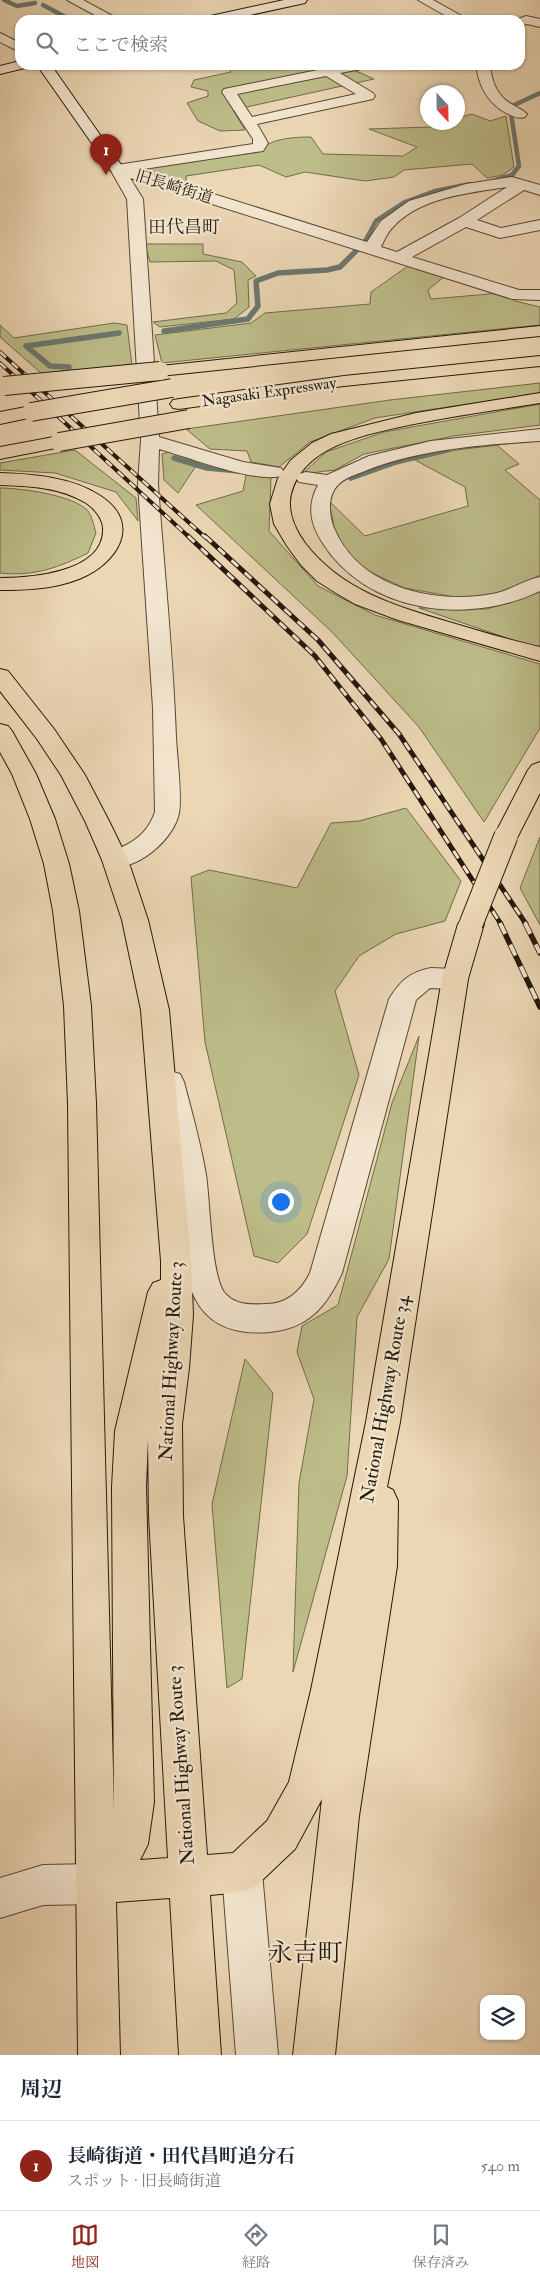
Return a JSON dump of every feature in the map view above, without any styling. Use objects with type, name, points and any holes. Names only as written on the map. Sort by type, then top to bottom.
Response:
[{"type":"highway","points":[[0,453],[59,442],[172,391],[268,359],[540,331]]},
{"type":"highway","name":"Nagasaki Expressway","points":[[0,418],[336,366],[540,346]]},
{"type":"highway","name":"Nagasaki Expressway","points":[[0,436],[45,427],[172,391],[344,381],[540,361]]},
{"type":"highway","points":[[5,393],[172,391],[351,396],[540,377]]},
{"type":"highway","points":[[540,398],[410,419],[378,426],[336,440],[319,448],[294,468],[286,480],[281,494],[280,508],[284,522],[299,550],[324,576],[340,589],[386,609],[540,654]]},
{"type":"highway","points":[[0,478],[58,485],[84,494],[101,506],[108,514],[113,523],[114,534],[110,545],[101,556],[75,573],[36,583],[0,584]]},
{"type":"highway","name":"National Highway Route 3","points":[[0,676],[46,734],[73,775],[115,860],[135,920],[155,1010],[172,1195],[177,1315],[173,1368],[165,1424],[166,1516],[200,2055]]},
{"type":"highway","points":[[0,731],[29,785],[43,821],[57,866],[68,913],[74,964],[82,1103],[99,2055]]},
{"type":"highway","name":"National Highway Route 34","points":[[242,1872],[281,1835],[307,1789],[332,1680],[383,1422],[455,979],[471,924],[506,836],[540,770]]},
{"type":"highway","points":[[95,1884],[128,1844],[135,1802],[129,1487],[132,1431],[165,1290],[172,1195]]},
{"type":"highway","points":[[314,2055],[339,1816],[379,1566],[383,1422]]},
{"type":"highway","points":[[95,1884],[242,1872]]},
{"type":"street","points":[[72,0],[104,15]]},
{"type":"street","points":[[233,15],[301,0]]},
{"type":"street","points":[[424,0],[453,15]]},
{"type":"street","points":[[525,20],[540,23]]},
{"type":"street","points":[[0,37],[15,45]]},
{"type":"street","points":[[0,70],[15,66]]},
{"type":"street","name":"旧長崎街道","points":[[48,70],[117,169],[372,249]]},
{"type":"street","points":[[115,860],[139,850],[154,839],[163,826],[167,812],[164,708],[148,484],[150,440],[135,199],[117,169],[258,148],[262,143],[229,94],[231,91],[339,70]]},
{"type":"street","points":[[484,70],[487,87],[502,106],[520,114]]},
{"type":"street","points":[[247,122],[368,96],[330,72]]},
{"type":"street","points":[[398,258],[465,220],[523,184],[537,172]]},
{"type":"street","points":[[540,190],[512,182],[466,188],[414,204],[387,224],[372,249],[518,295],[540,295]]},
{"type":"street","points":[[465,220],[500,232],[540,225]]},
{"type":"street","points":[[540,435],[497,438],[410,452],[370,461],[343,472],[330,481],[320,505],[324,528],[334,547],[346,563],[366,579],[393,592],[427,601],[454,603],[486,601],[517,595],[540,583]]},
{"type":"street","points":[[150,440],[241,467],[274,472]]},
{"type":"street","points":[[306,478],[330,481]]},
{"type":"street","points":[[155,1010],[190,1174],[202,1270],[206,1286],[213,1302],[229,1314],[250,1318],[272,1318],[307,1304],[319,1290],[326,1273],[403,999],[409,988],[421,979],[437,977],[455,979]]},
{"type":"street","points":[[242,1872],[257,2055]]},
{"type":"street","points":[[0,1898],[43,1885],[95,1884]]},
{"type":"green space","points":[[229,70],[354,70],[374,79],[233,110],[245,130],[220,131],[198,121],[187,103],[208,96],[208,91],[191,87],[194,80],[231,72]]},
{"type":"green space","points":[[472,114],[490,121],[506,116],[514,167],[503,175],[487,178],[472,164],[404,170],[394,177],[365,181],[305,172],[286,177],[259,165],[186,176],[187,188],[134,169],[259,152],[263,147],[276,141],[298,137],[311,137],[323,154],[403,156],[417,147],[369,129],[420,127],[420,130],[465,130],[465,116]]},
{"type":"green space","points":[[145,244],[203,244],[203,254],[242,262],[256,276],[248,280],[249,307],[234,319],[160,327],[153,322],[226,313],[237,303],[234,270],[216,261],[150,262]]},
{"type":"green space","points":[[408,266],[444,277],[428,290],[431,299],[501,293],[515,301],[540,307],[540,325],[162,363],[155,335],[251,323],[265,313],[370,304],[371,292]]},
{"type":"green space","points":[[114,323],[127,325],[132,365],[42,374],[0,337],[0,325],[14,338]]},
{"type":"green space","points":[[540,383],[540,393],[375,418],[310,442],[279,467],[251,462],[247,451],[210,449],[186,429],[390,400]]},
{"type":"green space","points":[[540,404],[540,425],[454,436],[364,454],[335,470],[302,474],[326,452],[384,432]]},
{"type":"green space","points":[[497,445],[519,464],[505,470],[540,500],[540,575],[504,592],[467,599],[404,588],[358,566],[336,537],[329,501],[365,536],[468,506],[465,487],[415,460],[456,450]]},
{"type":"green space","points":[[75,450],[136,498],[138,521],[116,492],[55,473],[0,470],[0,463]]},
{"type":"green space","points":[[174,451],[200,460],[178,493],[164,480],[162,454]]},
{"type":"green space","points":[[246,475],[271,478],[269,531],[318,586],[375,615],[540,664],[540,728],[484,822],[419,727],[333,633],[196,505],[243,491]]},
{"type":"green space","points":[[0,488],[20,489],[46,494],[81,505],[88,511],[96,533],[88,553],[46,570],[24,574],[0,573]]},
{"type":"green space","points":[[540,592],[540,647],[533,647],[419,608],[487,609]]},
{"type":"green space","points":[[406,808],[461,881],[445,921],[396,934],[359,956],[335,991],[359,1075],[307,1234],[278,1263],[254,1256],[205,1042],[191,877],[209,870],[297,888],[331,823],[359,821]]},
{"type":"green space","points":[[540,837],[540,925],[520,888]]},
{"type":"green space","points":[[419,1036],[389,1259],[357,1317],[347,1476],[293,1672],[299,1483],[314,1399],[297,1352],[302,1326],[338,1305],[392,1103]]},
{"type":"green space","points":[[245,1359],[273,1393],[242,1679],[227,1688],[212,1504]]},
{"type":"waterway","points":[[4,0],[17,6],[35,3]]},
{"type":"waterway","points":[[43,5],[62,15]]},
{"type":"waterway","points":[[493,181],[512,175],[519,166],[510,107],[540,93]]},
{"type":"waterway","points":[[368,236],[376,221],[405,202],[435,191],[470,184]]},
{"type":"waterway","points":[[164,331],[248,319],[258,306],[256,281],[278,273],[327,270],[340,267],[365,242],[369,235]]},
{"type":"waterway","points":[[69,367],[50,366],[26,346],[119,333]]},
{"type":"waterway","points":[[351,478],[396,462],[448,449]]},
{"type":"waterway","points":[[174,458],[207,468],[239,471]]},
{"type":"railway","points":[[0,352],[206,538]]},
{"type":"railway","points":[[0,363],[190,538]]},
{"type":"railway","points":[[188,536],[315,656],[381,739],[501,924]]},
{"type":"railway","points":[[205,536],[318,640],[399,734],[526,924]]},
{"type":"railway","points":[[500,923],[540,1007]]},
{"type":"railway","points":[[525,923],[540,953]]},
{"type":"place","name":"長崎街道・田代昌町追分石","points":[[106,175]]},
{"type":"district","name":"田代昌町","points":[[184,227]]},
{"type":"district","name":"永吉町","points":[[305,1953]]}]
